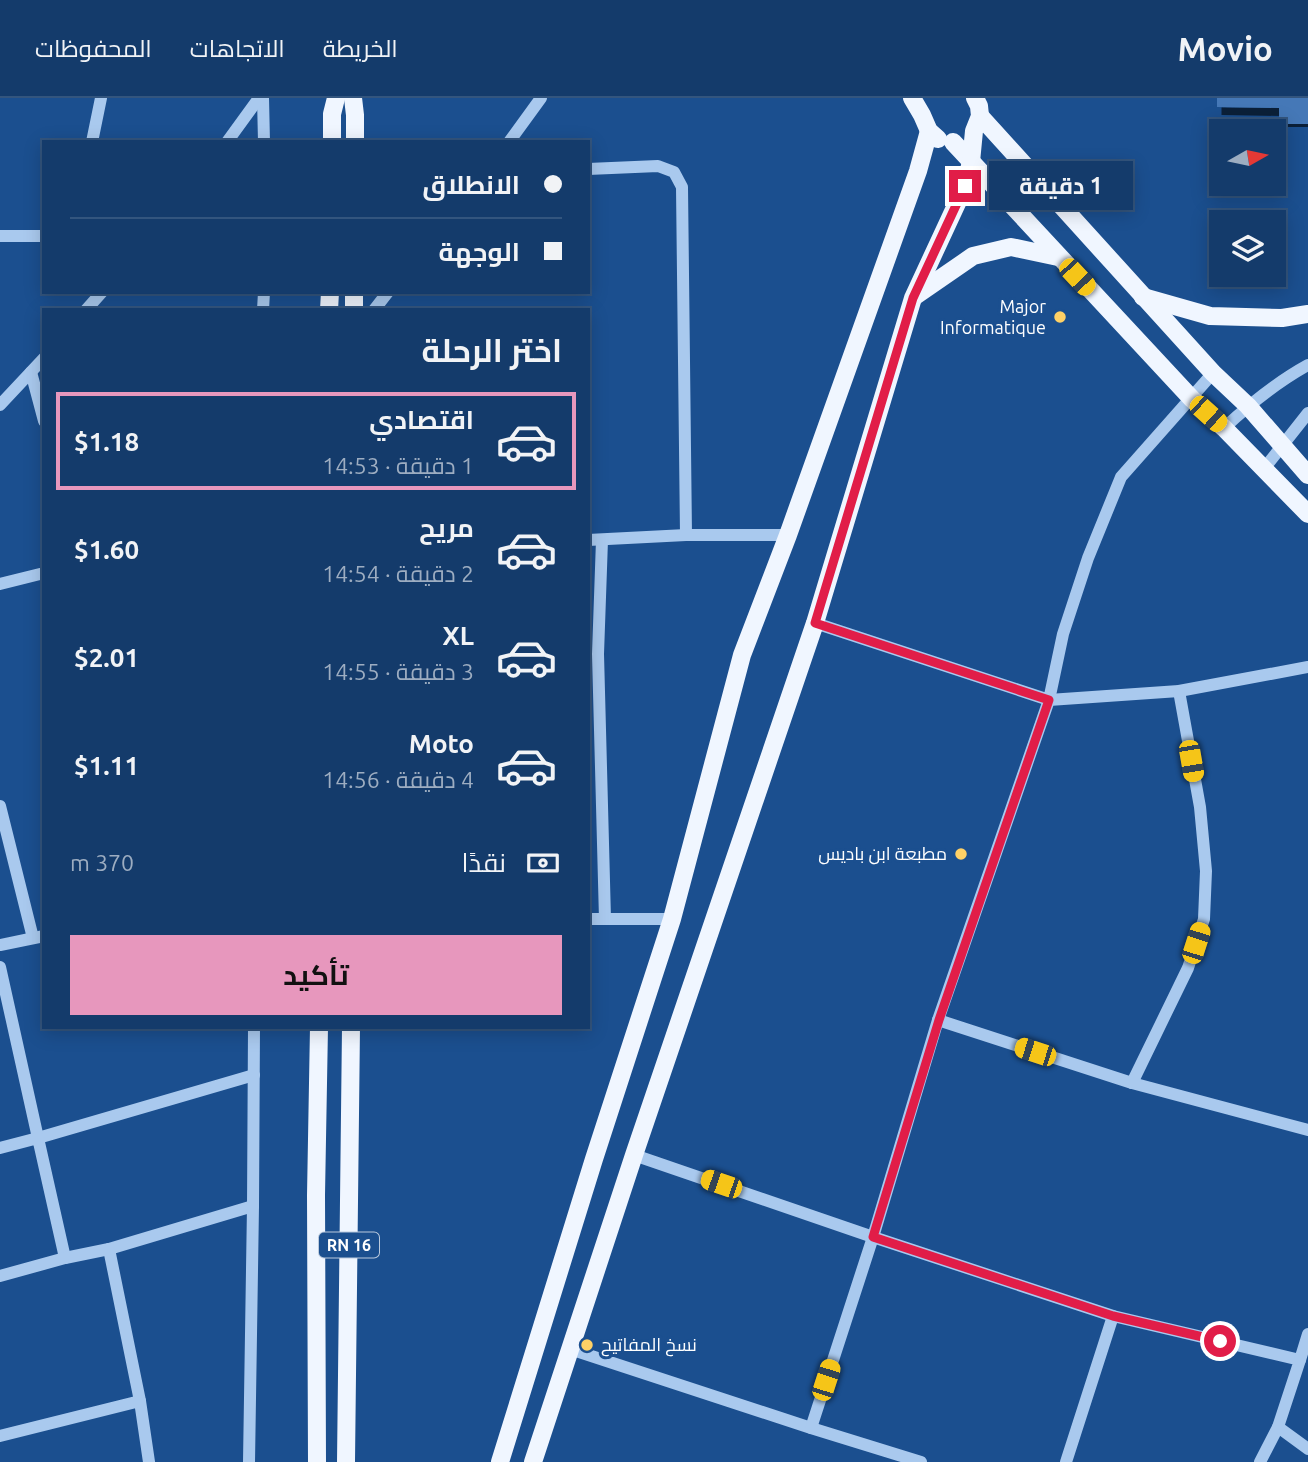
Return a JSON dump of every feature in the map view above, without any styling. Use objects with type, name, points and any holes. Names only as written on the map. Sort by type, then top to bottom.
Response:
[{"type":"main road","points":[[332,140],[332,114],[336,98]]},
{"type":"main road","points":[[353,98],[355,140]]},
{"type":"main road","points":[[900,98],[926,117]]},
{"type":"main road","points":[[912,98],[926,117],[936,138],[953,142],[961,140],[977,123]]},
{"type":"main road","points":[[533,1462],[815,623],[913,298],[965,186],[979,106],[975,98]]},
{"type":"main road","points":[[500,1462],[672,919],[742,655],[788,535],[918,171],[926,117]]},
{"type":"main road","points":[[977,123],[1213,373],[1248,406],[1308,475]]},
{"type":"main road","points":[[953,142],[1192,399],[1308,514]]},
{"type":"main road","points":[[913,298],[973,256],[1011,247],[1058,257]]},
{"type":"main road","points":[[1142,296],[1210,316],[1282,318],[1308,314]]},
{"type":"main road","name":"RN 16","points":[[317,1462],[316,1195],[319,1029]]},
{"type":"main road","name":"RN 16","points":[[346,1462],[351,1029]]},
{"type":"street","points":[[92,140],[102,98]]},
{"type":"street","points":[[229,140],[261,98]]},
{"type":"street","points":[[261,98],[264,140]]},
{"type":"street","points":[[510,140],[541,98]]},
{"type":"street","points":[[590,169],[658,166],[674,172],[682,187],[686,535]]},
{"type":"street","points":[[0,236],[42,236]]},
{"type":"street","points":[[88,308],[100,294]]},
{"type":"street","points":[[376,308],[386,294]]},
{"type":"street","points":[[0,405],[42,360]]},
{"type":"street","points":[[1224,428],[1248,406],[1308,365]]},
{"type":"street","points":[[31,372],[42,413]]},
{"type":"street","points":[[811,1428],[939,1020],[1049,700],[1063,634],[1088,558],[1121,477],[1213,373]]},
{"type":"street","points":[[1263,470],[1308,413]]},
{"type":"street","points":[[590,540],[686,535],[788,535]]},
{"type":"street","points":[[602,540],[598,654],[604,919]]},
{"type":"street","points":[[0,584],[42,574]]},
{"type":"street","points":[[815,623],[1049,700],[1179,691],[1308,667]]},
{"type":"street","points":[[1132,1083],[1188,968],[1204,919],[1206,871],[1200,807],[1179,691]]},
{"type":"street","points":[[0,806],[39,937],[0,945]]},
{"type":"street","points":[[590,919],[672,919]]},
{"type":"street","points":[[0,967],[65,1258]]},
{"type":"street","points":[[939,1020],[1132,1083],[1308,1130]]},
{"type":"street","points":[[249,1462],[254,1029]]},
{"type":"street","points":[[0,1148],[254,1075]]},
{"type":"street","points":[[634,1155],[1113,1316],[1300,1360]]},
{"type":"street","points":[[0,1276],[65,1258],[109,1250],[253,1206]]},
{"type":"street","points":[[109,1250],[149,1462]]},
{"type":"street","points":[[1066,1462],[1113,1316]]},
{"type":"street","points":[[1260,1462],[1278,1427],[1308,1334]]},
{"type":"street","points":[[570,1349],[921,1462]]},
{"type":"street","points":[[0,1436],[139,1401]]},
{"type":"street","points":[[1278,1427],[1308,1450]]},
{"type":"building","points":[[1217,98],[1308,98],[1308,124],[1286,124],[1286,119],[1279,119],[1279,108],[1217,107]]},
{"type":"place","name":"Major Informatique","points":[[1060,317]]},
{"type":"place","name":"مطبعة ابن باديس","points":[[961,854]]},
{"type":"place","name":"نسخ المفاتيح","points":[[587,1345]]},
{"type":"route","points":[[965,186],[913,298],[815,623],[1049,700],[939,1020],[873,1237],[1113,1316],[1220,1341]]}]
